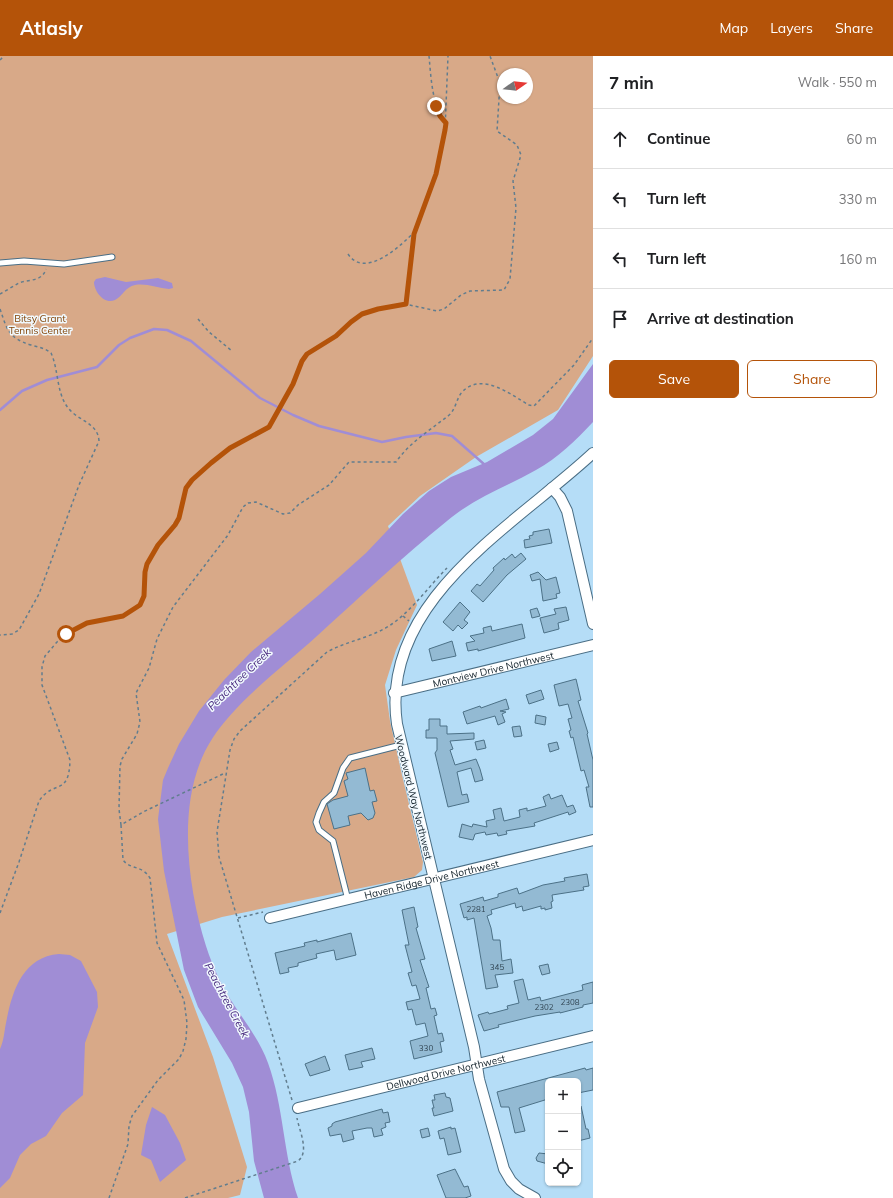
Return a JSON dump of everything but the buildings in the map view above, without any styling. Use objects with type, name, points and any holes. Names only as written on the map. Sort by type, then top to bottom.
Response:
[{"type":"street","name":"Woodward Way Northwest","points":[[535,1198],[519,1189],[511,1181],[504,1169],[476,1064],[434,879],[396,724],[394,693],[397,670],[405,649],[422,618],[441,590],[479,549],[593,453]]},
{"type":"street","points":[[552,488],[560,498],[567,511],[593,624]]},
{"type":"street","name":"Montview Drive Northwest","points":[[394,693],[593,644]]},
{"type":"street","name":"Haven Ridge Drive Northwest","points":[[270,918],[593,840]]},
{"type":"street","name":"Dellwood Drive Northwest","points":[[298,1108],[593,1036]]},
{"type":"lane","points":[[0,263],[24,261],[64,264],[112,257]]},
{"type":"lane","points":[[348,900],[333,841],[319,830],[316,822],[319,813],[324,802],[334,793],[343,768],[350,758],[401,744]]},
{"type":"path","points":[[0,60],[4,56]]},
{"type":"path","points":[[429,56],[436,106],[440,116],[446,123]]},
{"type":"path","points":[[406,304],[411,249],[416,230],[436,174],[446,123],[448,56]]},
{"type":"path","points":[[0,913],[39,801],[42,796],[64,784],[68,779],[70,772],[70,760],[42,685],[42,667],[45,656],[56,642],[77,627],[87,623],[123,616],[140,605],[144,596],[145,572],[147,564],[158,545],[179,518],[186,488],[192,480],[230,448],[266,430],[293,384],[302,361],[307,354],[336,336],[362,314],[378,309],[406,304],[438,311],[444,309],[462,295],[470,291],[504,290],[510,279],[516,208],[514,173],[521,154],[517,145],[496,131],[500,83],[490,56]]},
{"type":"path","points":[[348,254],[352,259],[358,262],[370,262],[385,258],[416,230]]},
{"type":"path","points":[[0,294],[20,283],[40,278],[44,274],[47,262]]},
{"type":"path","points":[[0,309],[12,336],[21,342],[44,348],[51,353],[54,358],[62,396],[66,405],[73,413],[94,427],[99,441],[79,485],[39,594],[19,630],[12,634],[0,636]]},
{"type":"path","points":[[198,318],[209,332],[232,351]]},
{"type":"path","points":[[109,1198],[128,1144],[129,1126],[132,1116],[158,1080],[179,1059],[184,1045],[187,1023],[184,1000],[158,948],[150,878],[144,870],[131,866],[123,860],[119,808],[120,766],[122,759],[137,734],[140,722],[136,693],[149,668],[157,639],[173,607],[228,535],[243,507],[248,503],[256,502],[283,514],[290,513],[298,505],[329,485],[349,462],[396,462],[401,453],[453,410],[464,390],[480,384],[491,384],[529,405],[534,406],[574,365],[593,338]]},
{"type":"path","points":[[121,826],[143,812],[225,773]]},
{"type":"path","points":[[237,918],[269,910],[270,918]]},
{"type":"path","points":[[185,1198],[298,1161]]},
{"type":"green space","name":"Bitsy Grant Tennis Center","points":[[0,56],[593,56],[593,356],[558,410],[476,457],[420,496],[388,526],[417,605],[396,650],[385,685],[390,721],[423,862],[422,870],[414,877],[222,917],[167,934],[213,1057],[247,1167],[240,1195],[228,1198],[0,1198]]},
{"type":"water","points":[[105,277],[126,282],[158,278],[172,283],[173,288],[169,289],[148,285],[135,285],[126,290],[115,300],[107,301],[100,296],[94,286],[96,279]]},
{"type":"water","name":"Peachtree Creek","points":[[593,364],[593,422],[566,448],[544,465],[479,499],[457,513],[381,577],[317,636],[261,684],[234,711],[212,739],[200,762],[193,787],[189,813],[188,841],[190,869],[199,922],[215,970],[231,1001],[258,1042],[268,1063],[277,1096],[289,1165],[298,1198],[264,1198],[254,1161],[249,1112],[243,1087],[232,1063],[198,1007],[184,970],[164,871],[158,819],[163,780],[179,744],[199,711],[224,680],[251,652],[366,553],[403,514],[429,491],[451,477],[487,462],[533,435],[553,419]]},
{"type":"water","points":[[59,954],[70,955],[81,961],[97,992],[98,1007],[85,1043],[83,1095],[62,1113],[46,1136],[31,1144],[20,1155],[10,1178],[0,1188],[0,1049],[8,1011],[16,988],[28,969],[36,962],[46,957]]},
{"type":"water","points":[[152,1107],[165,1115],[180,1143],[186,1160],[160,1182],[151,1160],[141,1155],[146,1125]]},
{"type":"waterway","points":[[0,410],[22,391],[47,380],[97,367],[119,345],[130,338],[154,329],[167,330],[191,341],[260,398],[293,415],[319,426],[382,442],[436,433],[452,436],[485,465]]},
{"type":"route","points":[[66,634],[87,623],[123,616],[140,605],[144,596],[145,572],[147,564],[158,545],[179,518],[186,488],[192,480],[230,448],[266,430],[269,427],[293,384],[302,361],[307,354],[336,336],[362,314],[378,309],[406,304],[407,283],[414,234],[430,194],[436,174],[445,130],[446,123],[440,116],[436,106]]}]
